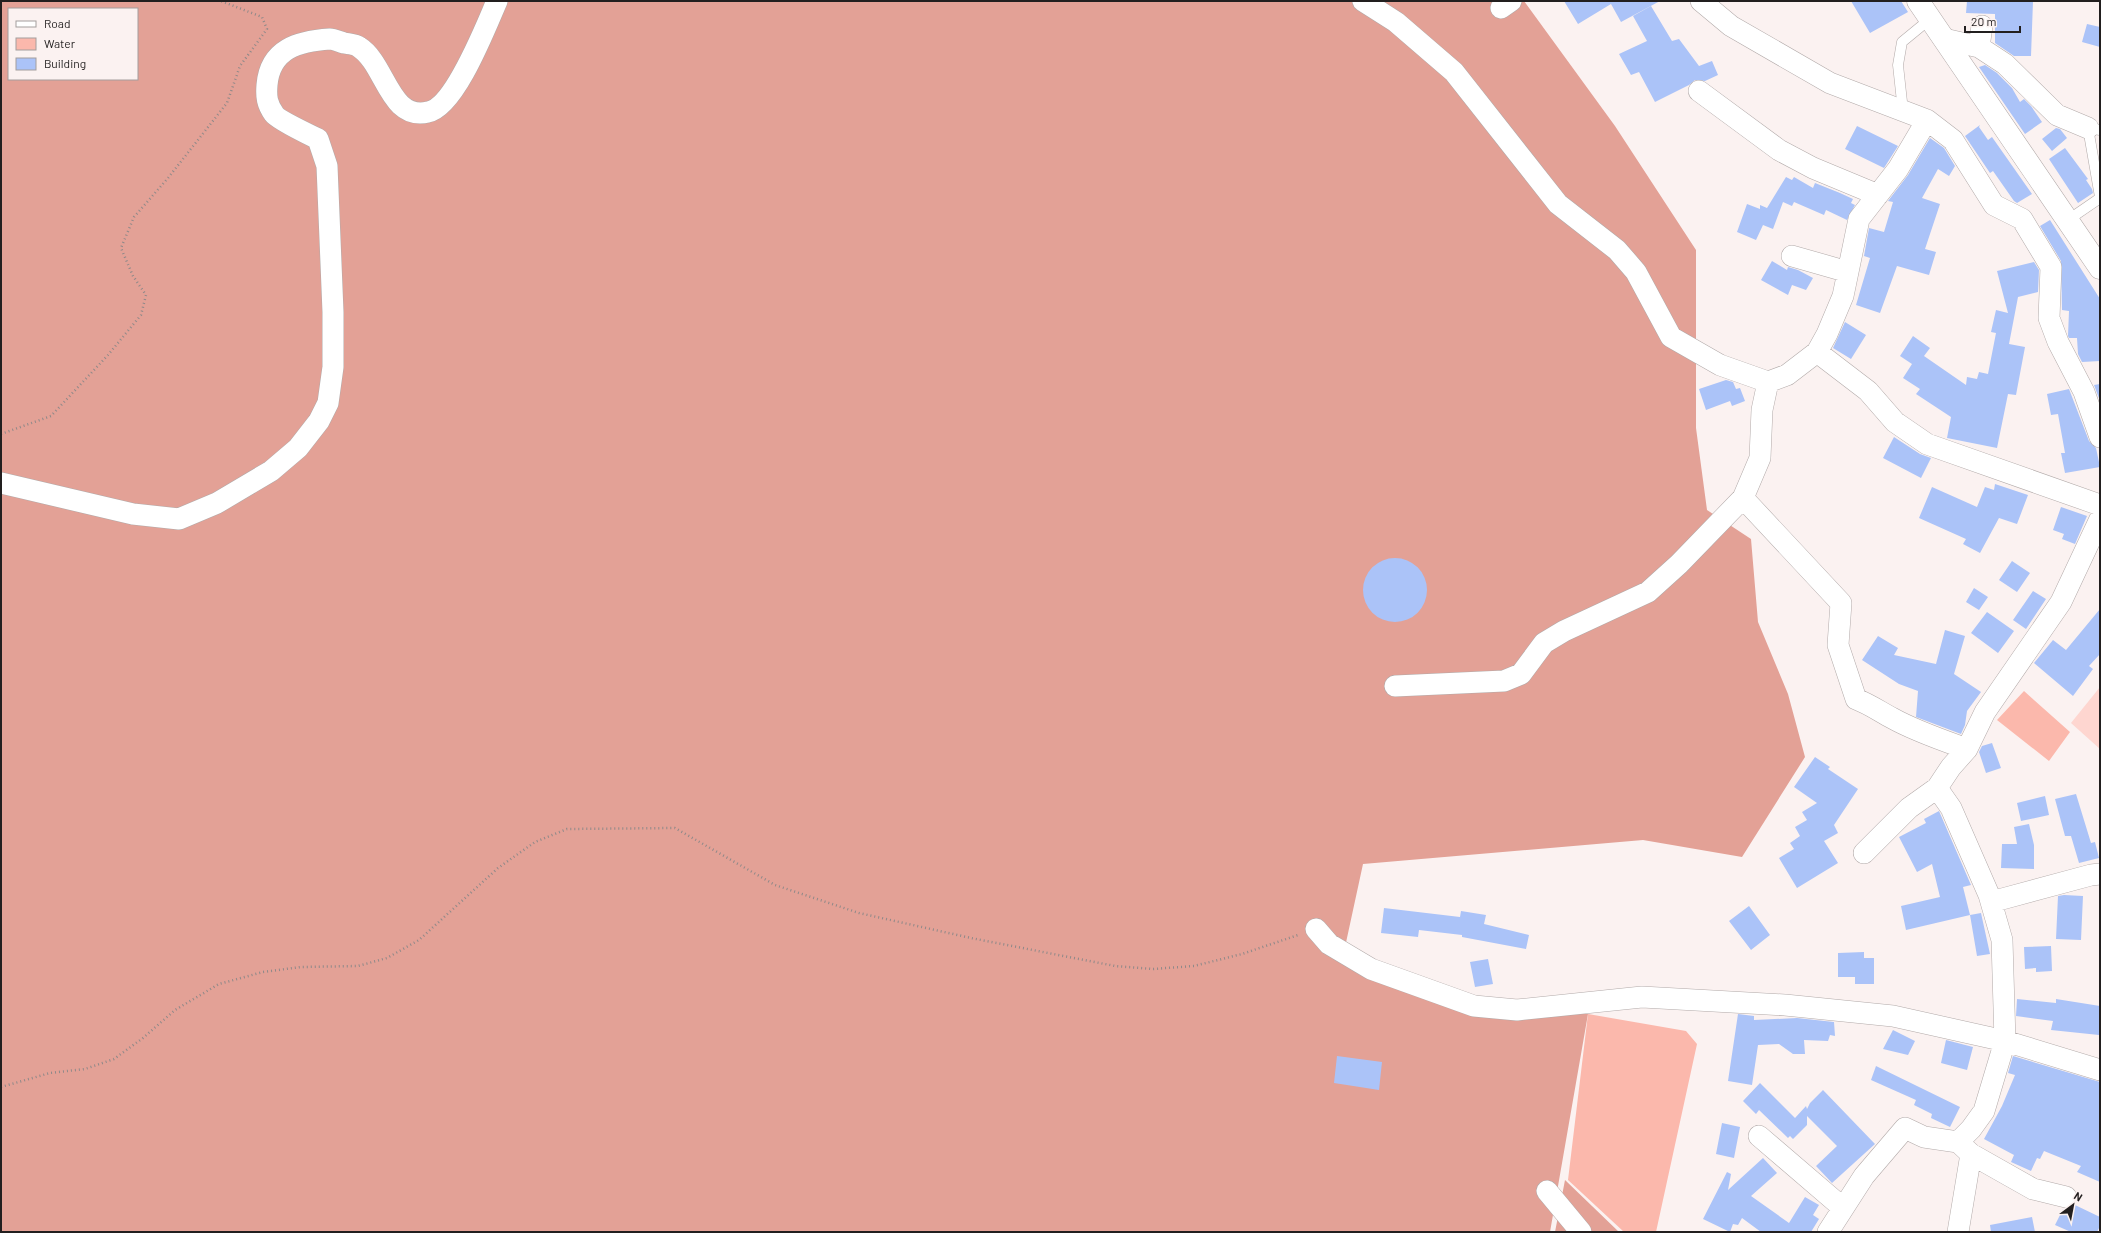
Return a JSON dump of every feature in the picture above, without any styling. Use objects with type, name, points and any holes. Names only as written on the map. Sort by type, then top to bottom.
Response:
[{"type":"street","points":[[1,482],[132,514],[179,519],[217,503],[271,471],[298,448],[319,421],[328,402],[333,367],[333,312],[327,166],[318,140],[275,115],[266,100],[268,76],[275,58],[294,45],[331,39],[359,46],[377,66],[395,102],[412,113],[430,112],[446,101],[466,69],[497,1]]},
{"type":"street","points":[[1363,1],[1396,22],[1454,72],[1558,204],[1617,250],[1636,272],[1671,337],[1720,364],[1768,382],[1787,375],[1816,352],[1827,334],[1843,296],[1860,218],[1898,169],[1927,120]]},
{"type":"street","points":[[1701,1],[1731,26],[1830,82],[1927,120],[1953,140],[1994,205],[2022,219],[2051,267],[2049,318],[2058,342],[2084,392],[2100,437]]},
{"type":"street","points":[[1918,1],[2100,268]]},
{"type":"street","points":[[1979,47],[1982,26]]},
{"type":"street","points":[[1944,39],[1979,47],[2005,64],[2058,116],[2094,129]]},
{"type":"street","points":[[1699,91],[1779,150],[1813,168],[1878,194]]},
{"type":"street","points":[[1792,256],[1848,272]]},
{"type":"street","points":[[1816,352],[1868,391],[1895,422],[1927,444],[2100,506]]},
{"type":"street","points":[[1395,686],[1504,681],[1521,674],[1544,643],[1564,631],[1648,592],[1679,564],[1743,498],[1760,458],[1762,410],[1768,382]]},
{"type":"street","points":[[1743,498],[1841,603],[1838,645],[1856,699],[1870,704],[1892,718],[1967,749]]},
{"type":"street","points":[[1864,853],[1909,808],[1937,788],[1951,767],[1967,749],[1985,712],[2061,602],[2100,519]]},
{"type":"street","points":[[1937,788],[1951,808],[1991,902],[2002,940],[2005,1040],[1998,1070],[1984,1111],[1971,1129],[1964,1148],[1958,1232]]},
{"type":"street","points":[[1991,902],[2091,875],[2100,874]]},
{"type":"street","points":[[1316,929],[1329,944],[1370,969],[1474,1006],[1517,1010],[1642,996],[1720,1001],[1893,1016],[2005,1040],[2100,1070]]},
{"type":"street","points":[[1828,1232],[1864,1176],[1905,1128],[1924,1137],[1964,1148],[2033,1189],[2066,1197]]},
{"type":"street","points":[[1759,1136],[1843,1208]]},
{"type":"street","points":[[1547,1191],[1581,1232]]},
{"type":"lane","points":[[1903,111],[1898,65],[1902,42],[1930,19]]},
{"type":"lane","points":[[2068,220],[2100,197],[2094,129]]},
{"type":"path","points":[[1,434],[51,416],[108,355],[141,315],[146,295],[133,276],[121,248],[134,217],[168,178],[227,103],[240,66],[267,29],[262,16],[221,1]]},
{"type":"path","points":[[1,1087],[50,1073],[85,1069],[114,1059],[143,1038],[175,1010],[219,984],[263,972],[301,967],[358,966],[387,958],[419,940],[498,868],[535,842],[567,829],[675,828],[775,885],[859,913],[970,938],[1115,966],[1153,969],[1194,966],[1242,954],[1316,929]]},
{"type":"shaded area","points":[[1,1],[1524,1],[1615,126],[1696,250],[1696,428],[1707,510],[1751,539],[1758,622],[1788,694],[1805,757],[1742,857],[1643,840],[1363,864],[1342,961],[1485,1007],[1588,1014],[1550,1232],[1,1232]]},
{"type":"shaded area","points":[[2100,687],[2100,749],[2071,723]]},
{"type":"shaded area","points":[[1565,1180],[1619,1232],[1555,1232]]},
{"type":"water","points":[[2024,691],[2070,732],[2049,761],[1997,720]]},
{"type":"water","points":[[1588,1014],[1686,1031],[1697,1044],[1656,1232],[1624,1232],[1568,1180]]},
{"type":"building","points":[[1564,1],[1660,1],[1621,22],[1611,4],[1578,24]]},
{"type":"building","points":[[1851,1],[1901,1],[1908,12],[1870,33]]},
{"type":"building","points":[[1967,1],[2033,1],[2031,56],[2014,56],[1995,43],[1995,14],[1966,13]]},
{"type":"building","points":[[1651,6],[1672,41],[1679,39],[1699,66],[1712,61],[1718,75],[1705,81],[1695,80],[1689,85],[1655,102],[1639,72],[1631,75],[1619,54],[1647,41],[1633,16]]},
{"type":"building","points":[[2087,24],[2100,27],[2100,47],[2082,42]]},
{"type":"building","points":[[1985,65],[1997,73],[2012,88],[2020,102],[2024,99],[2031,106],[2042,122],[2025,134],[1979,67]]},
{"type":"building","points":[[1980,125],[1979,127],[1988,140],[1992,137],[2032,194],[2017,203],[1993,171],[1990,173],[1965,136]]},
{"type":"building","points":[[1857,126],[1898,146],[1884,168],[1845,149]]},
{"type":"building","points":[[2056,128],[2060,129],[2067,138],[2052,151],[2042,139]]},
{"type":"building","points":[[1930,138],[1944,148],[1955,166],[1949,176],[1938,169],[1922,198],[1940,204],[1925,249],[1936,252],[1929,275],[1897,266],[1880,313],[1856,305],[1870,258],[1864,256],[1869,228],[1884,232],[1893,202],[1888,201],[1908,175]]},
{"type":"building","points":[[2065,148],[2088,179],[2086,180],[2093,193],[2078,203],[2049,159]]},
{"type":"building","points":[[1786,177],[1792,180],[1794,177],[1813,188],[1815,183],[1853,199],[1851,203],[1855,205],[1847,220],[1826,210],[1824,215],[1794,202],[1792,206],[1783,202],[1773,229],[1763,225],[1756,240],[1737,232],[1747,204],[1760,209],[1760,205],[1767,208]]},
{"type":"building","points":[[2050,220],[2100,299],[2100,361],[2082,362],[2078,354],[2077,338],[2069,338],[2068,336],[2069,311],[2062,310],[2061,261],[2040,226]]},
{"type":"building","points":[[1772,261],[1787,270],[1788,267],[1798,270],[1813,278],[1806,290],[1792,285],[1788,295],[1761,280]]},
{"type":"building","points":[[2034,262],[2039,270],[2038,292],[2018,297],[2009,344],[2025,347],[2016,395],[2008,394],[1997,448],[1947,438],[1951,417],[1916,394],[1920,389],[1903,378],[1912,364],[1900,356],[1913,336],[1930,348],[1924,356],[1966,385],[1967,377],[1977,379],[1979,372],[1988,374],[1996,333],[1991,332],[1996,310],[2008,313],[1997,271]]},
{"type":"building","points":[[1845,322],[1866,335],[1851,359],[1833,348]]},
{"type":"building","points":[[1726,380],[1733,382],[1736,389],[1740,388],[1745,401],[1732,406],[1730,401],[1706,410],[1699,389]]},
{"type":"building","points":[[2100,384],[2100,401],[2094,385]]},
{"type":"building","points":[[2069,389],[2089,441],[2096,448],[2100,467],[2065,473],[2061,453],[2065,453],[2058,414],[2051,415],[2047,394]]},
{"type":"building","points":[[1894,437],[1920,454],[1931,458],[1921,478],[1883,458]]},
{"type":"building","points":[[1995,484],[2028,495],[2017,524],[1999,518],[1980,553],[1963,544],[1966,539],[1919,518],[1932,487],[1977,507],[1985,487],[1994,490]]},
{"type":"building","points":[[2061,507],[2087,516],[2075,544],[2062,539],[2064,534],[2053,530]]},
{"type":"building","points":[[1395,558],[1413,564],[1421,572],[1427,590],[1421,608],[1413,616],[1395,622],[1377,616],[1369,608],[1363,590],[1369,572],[1377,564]]},
{"type":"building","points":[[2012,561],[2030,573],[2017,592],[1999,580]]},
{"type":"building","points":[[1974,588],[1988,597],[1979,610],[1966,602]]},
{"type":"building","points":[[2033,591],[2046,599],[2026,629],[2013,620]]},
{"type":"building","points":[[2100,609],[2100,654],[2089,666],[2093,669],[2073,696],[2034,663],[2053,640],[2066,650]]},
{"type":"building","points":[[1987,612],[2014,631],[1998,653],[1971,633]]},
{"type":"building","points":[[1945,630],[1965,636],[1954,674],[1981,692],[1967,711],[1965,725],[1961,734],[1916,717],[1918,691],[1899,684],[1862,660],[1878,636],[1898,648],[1894,655],[1936,664]]},
{"type":"building","points":[[1992,743],[2001,768],[1986,773],[1979,752],[1982,746]]},
{"type":"building","points":[[1815,757],[1830,767],[1828,769],[1858,789],[1834,825],[1838,833],[1824,841],[1838,863],[1797,888],[1779,858],[1794,849],[1790,843],[1800,836],[1795,827],[1807,820],[1802,812],[1817,803],[1794,787]]},
{"type":"building","points":[[2076,794],[2091,843],[2095,842],[2099,858],[2079,863],[2071,836],[2065,836],[2055,799]]},
{"type":"building","points":[[2045,796],[2049,815],[2021,821],[2017,803]]},
{"type":"building","points":[[1939,811],[1971,885],[1963,887],[1970,915],[1906,930],[1901,906],[1940,897],[1932,864],[1917,872],[1899,837],[1926,823],[1924,819]]},
{"type":"building","points":[[2029,824],[2034,845],[2034,869],[2001,868],[2002,844],[2017,844],[2014,827]]},
{"type":"building","points":[[2058,896],[2083,896],[2081,940],[2056,939]]},
{"type":"building","points":[[1749,906],[1770,935],[1751,950],[1729,921]]},
{"type":"building","points":[[1384,908],[1460,917],[1461,911],[1486,915],[1484,924],[1529,935],[1526,949],[1462,937],[1462,935],[1419,930],[1418,937],[1381,933]]},
{"type":"building","points":[[1981,913],[1990,954],[1977,956],[1970,915]]},
{"type":"building","points":[[2051,946],[2052,971],[2036,972],[2036,968],[2025,969],[2024,947]]},
{"type":"building","points":[[1864,952],[1864,958],[1874,958],[1874,984],[1855,984],[1855,977],[1838,977],[1838,953]]},
{"type":"building","points":[[1488,959],[1493,984],[1475,987],[1470,962]]},
{"type":"building","points":[[2017,999],[2056,1003],[2056,999],[2100,1006],[2099,1035],[2051,1030],[2053,1021],[2016,1016]]},
{"type":"building","points":[[1738,1014],[1754,1016],[1754,1020],[1797,1018],[1834,1022],[1835,1036],[1830,1035],[1828,1041],[1804,1040],[1805,1054],[1793,1054],[1779,1044],[1758,1045],[1752,1085],[1728,1081]]},
{"type":"building","points":[[1893,1030],[1915,1041],[1908,1055],[1883,1049]]},
{"type":"building","points":[[1946,1040],[1973,1047],[1967,1070],[1941,1063]]},
{"type":"building","points":[[1337,1056],[1382,1062],[1379,1090],[1334,1083]]},
{"type":"building","points":[[2013,1056],[2100,1082],[2100,1182],[2077,1172],[2081,1166],[2044,1151],[2040,1159],[2037,1158],[2031,1171],[2011,1162],[2014,1155],[1984,1139],[2002,1106],[2015,1075],[2008,1073]]},
{"type":"building","points":[[1876,1066],[1960,1107],[1950,1127],[1931,1118],[1932,1114],[1914,1105],[1916,1100],[1871,1080]]},
{"type":"building","points":[[1760,1083],[1795,1118],[1806,1106],[1807,1109],[1810,1103],[1823,1090],[1875,1144],[1832,1183],[1816,1166],[1837,1146],[1807,1116],[1807,1125],[1793,1139],[1790,1136],[1788,1138],[1759,1110],[1756,1114],[1743,1101]]},
{"type":"building","points":[[1722,1123],[1740,1127],[1734,1158],[1716,1154]]},
{"type":"building","points":[[1763,1158],[1777,1173],[1751,1196],[1789,1223],[1805,1197],[1819,1205],[1813,1215],[1819,1219],[1811,1232],[1761,1232],[1742,1218],[1738,1225],[1733,1224],[1730,1232],[1703,1219],[1727,1172],[1731,1174],[1728,1190]]},
{"type":"building","points":[[2075,1205],[2100,1217],[2100,1226],[2097,1232],[2071,1232],[2055,1225],[2063,1209],[2070,1208]]},
{"type":"building","points":[[2032,1217],[2035,1232],[1991,1232],[1990,1225]]}]
